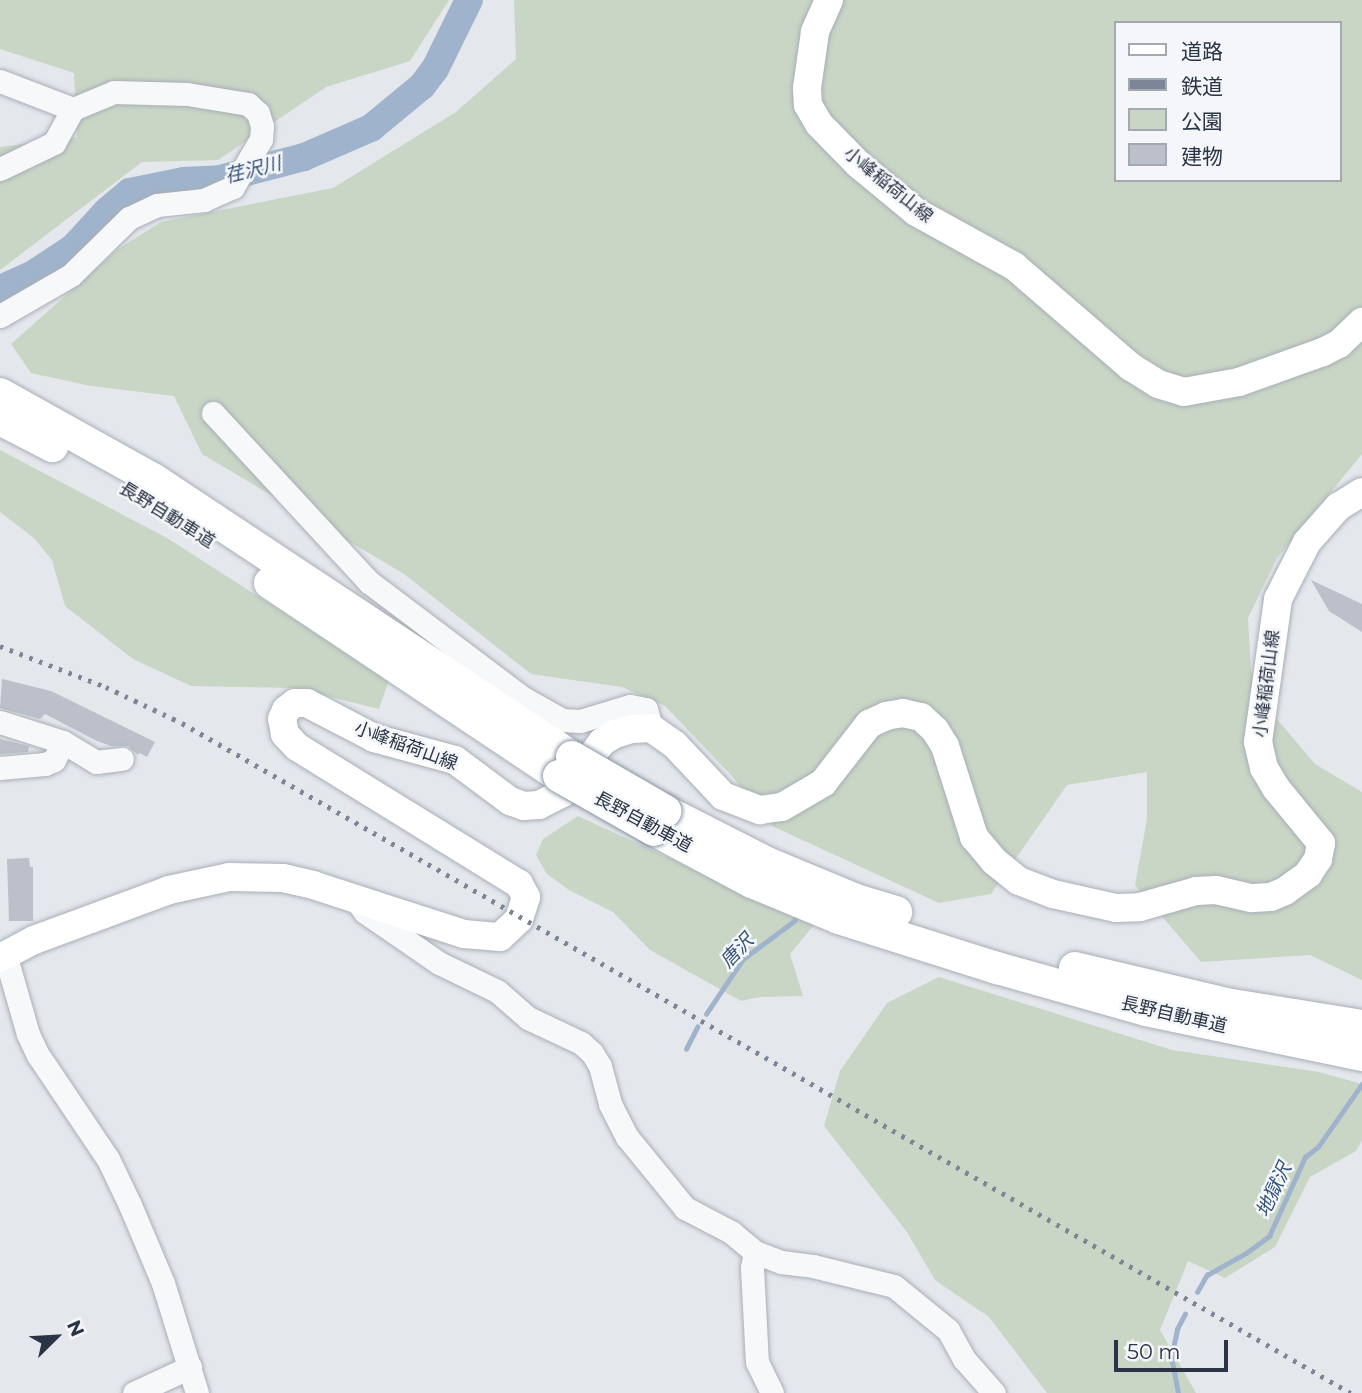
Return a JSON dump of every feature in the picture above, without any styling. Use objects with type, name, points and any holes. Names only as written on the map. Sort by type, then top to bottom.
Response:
[{"type":"highway","name":"長野自動車道","points":[[10,411],[163,486],[566,767],[760,873],[847,909],[1053,962],[1150,999],[1362,1055]]},
{"type":"highway","name":"長野自動車道","points":[[1150,999],[1226,1004],[1362,1026]]},
{"type":"main road","name":"小峰稲荷山線","points":[[829,0],[815,32],[807,88],[808,105],[820,124],[859,164],[916,212],[1013,266],[1131,367],[1158,384],[1184,392],[1239,382],[1323,352],[1339,344],[1362,322]]},
{"type":"main road","name":"小峰稲荷山線","points":[[3,956],[34,940],[169,890],[229,877],[283,878],[464,933],[500,937],[519,919],[526,897],[519,884],[297,747],[285,734],[282,719],[286,709],[295,703],[307,703],[374,738],[455,760],[510,801],[524,806],[538,806],[563,793],[602,742],[615,734],[631,729],[651,729],[675,745],[723,796],[760,810],[782,807],[823,782],[869,724],[886,716],[903,713],[920,717],[936,730],[945,746],[974,837],[994,861],[1019,881],[1053,894],[1116,908],[1140,907],[1196,891],[1271,897],[1286,891],[1308,874],[1318,859],[1321,843],[1276,788],[1264,768],[1258,742],[1278,599],[1307,542],[1338,507],[1362,492]]},
{"type":"street","points":[[0,81],[73,109]]},
{"type":"street","points":[[0,169],[54,143],[73,109],[114,92],[187,94],[248,104],[258,113],[261,139],[233,187],[204,200],[157,205],[128,218],[71,275],[0,316]]},
{"type":"street","points":[[213,413],[369,582],[504,684],[562,720],[580,721],[629,706],[646,709],[651,729]]},
{"type":"street","points":[[0,722],[63,742],[96,762],[122,759]]},
{"type":"street","points":[[0,768],[45,764],[54,760],[63,742]]},
{"type":"street","points":[[355,898],[365,912],[439,963],[497,991],[527,1018],[581,1044],[600,1066],[610,1104],[627,1137],[685,1208],[731,1232],[755,1252],[781,1262],[813,1266],[894,1286],[948,1331],[964,1359],[994,1393]]},
{"type":"street","points":[[3,956],[28,1034],[38,1055],[108,1159],[130,1205],[163,1283],[197,1393]]},
{"type":"street","points":[[755,1252],[752,1268],[757,1362],[772,1393]]},
{"type":"street","points":[[134,1393],[190,1367]]},
{"type":"green space","points":[[0,0],[449,0],[410,61],[326,87],[218,160],[142,162],[0,270],[0,147],[77,137],[74,73],[0,49]]},
{"type":"green space","points":[[514,0],[1362,0],[1362,454],[1277,558],[1248,618],[1251,671],[1276,718],[1315,764],[1362,792],[1362,980],[1310,955],[1201,962],[1135,885],[1147,819],[1147,772],[1067,785],[991,894],[939,903],[772,826],[731,775],[665,706],[622,687],[531,674],[404,574],[202,454],[174,396],[91,386],[31,373],[11,344],[118,249],[161,222],[333,188],[456,112],[516,59]]},
{"type":"green space","points":[[0,450],[167,538],[389,680],[379,709],[295,688],[191,686],[133,659],[65,606],[52,560],[34,538],[0,512]]},
{"type":"green space","points":[[578,816],[814,925],[790,954],[803,996],[760,997],[741,1001],[650,950],[613,912],[569,890],[547,874],[536,855],[543,839]]},
{"type":"green space","points":[[939,977],[1172,1050],[1319,1072],[1362,1084],[1362,1140],[1356,1151],[1310,1177],[1275,1247],[1225,1278],[1188,1261],[1160,1330],[1196,1393],[1047,1393],[989,1317],[935,1280],[907,1232],[824,1126],[840,1071],[887,1003]]},
{"type":"building","points":[[1311,580],[1362,604],[1362,632],[1329,611]]},
{"type":"building","points":[[2,679],[51,691],[155,742],[147,757],[139,753],[138,755],[128,746],[111,746],[97,741],[45,714],[40,719],[0,708]]},
{"type":"building","points":[[0,739],[29,746],[28,752],[0,754]]},
{"type":"building","points":[[29,858],[30,867],[33,867],[33,921],[9,921],[7,859]]},
{"type":"waterway","name":"荏沢川","points":[[0,289],[32,275],[73,248],[107,211],[130,192],[184,181],[220,179],[304,157],[371,128],[422,86],[435,69],[469,0]]},
{"type":"waterway","name":"唐沢","points":[[706,1014],[743,959],[794,921],[797,915]]},
{"type":"waterway","points":[[686,1049],[697,1027]]},
{"type":"waterway","name":"地獄沢","points":[[1197,1292],[1207,1275],[1246,1253],[1269,1236],[1305,1157],[1318,1147],[1362,1084]]},
{"type":"waterway","name":"地獄沢","points":[[1178,1393],[1171,1358],[1177,1329],[1185,1314]]},
{"type":"railway","points":[[0,646],[106,687],[182,723],[1351,1393]]}]
